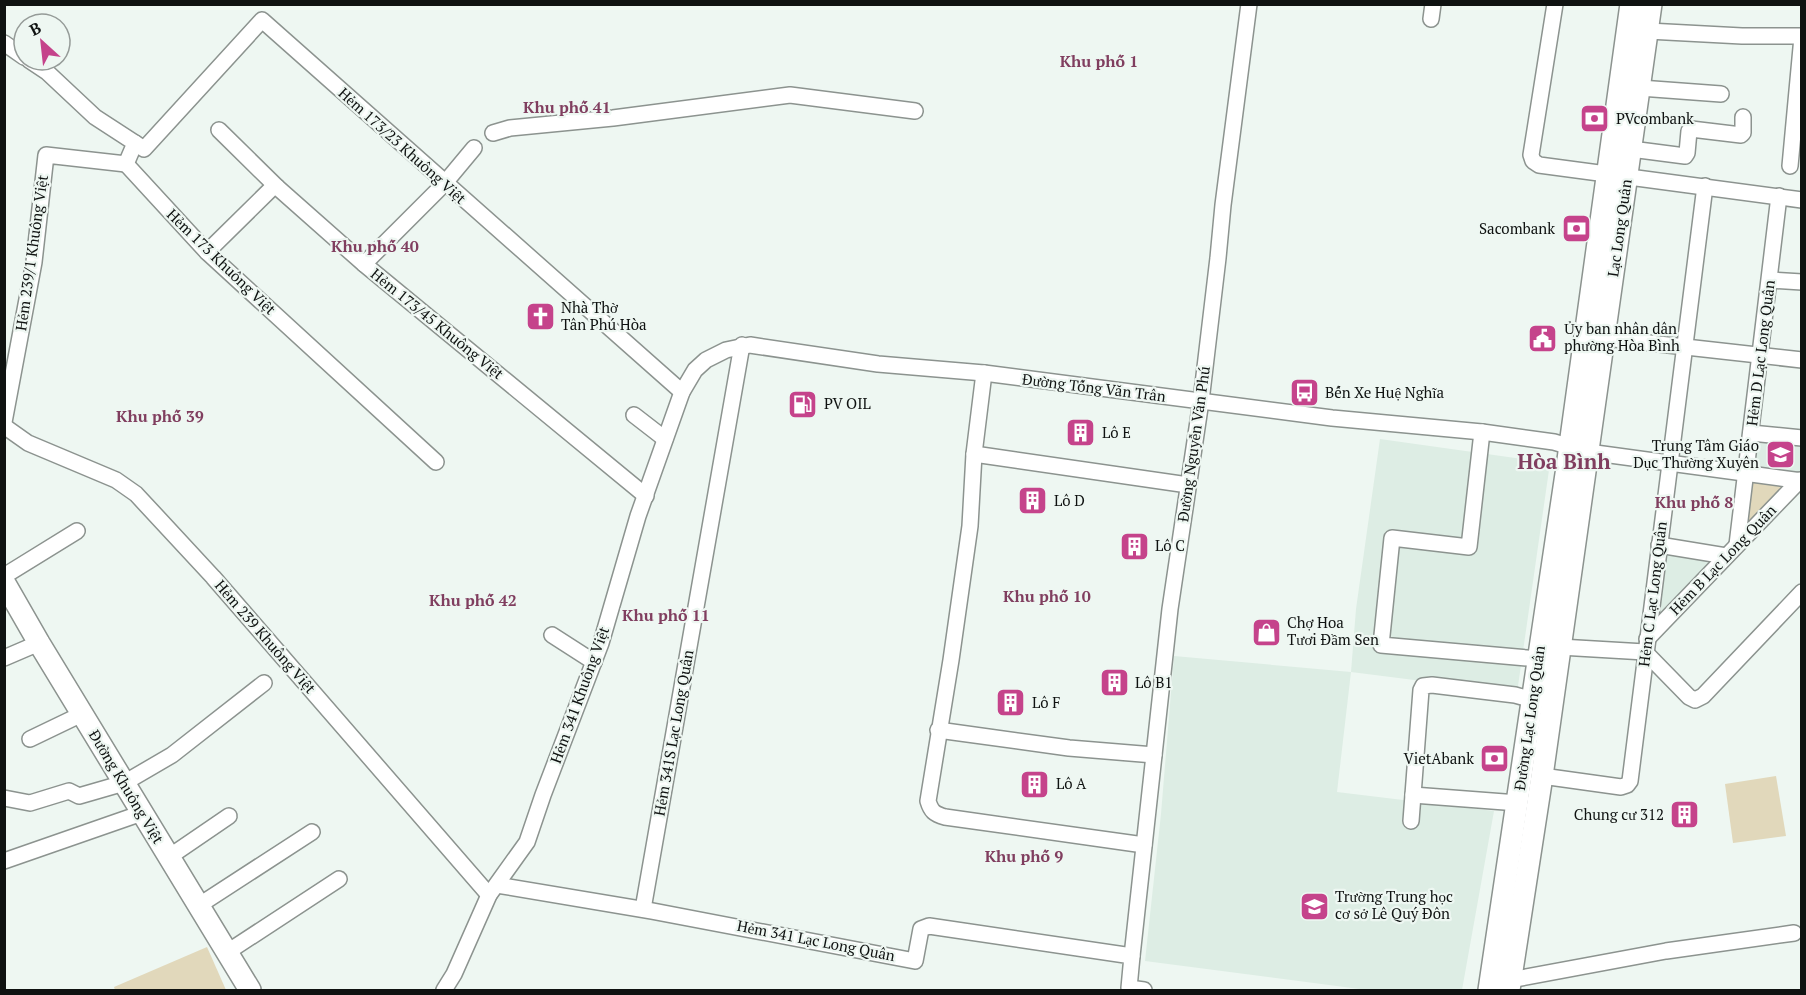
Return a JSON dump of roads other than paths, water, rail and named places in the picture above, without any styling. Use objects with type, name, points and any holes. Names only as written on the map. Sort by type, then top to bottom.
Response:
[{"type":"main road","name":"Lạc Long Quân","points":[[1579,449],[1605,338],[1631,4]]},
{"type":"main road","name":"Lạc Long Quân","points":[[1579,449],[1618,174],[1631,149],[1651,4]]},
{"type":"main road","name":"Đường Lạc Long Quân","points":[[1510,985],[1560,647],[1579,449]]},
{"type":"main road","name":"Đường Lạc Long Quân","points":[[1489,990],[1539,658],[1579,449]]},
{"type":"main road","name":"Đường Khuông Việt","points":[[4,582],[250,990]]},
{"type":"street","name":"Đường Nguyễn Văn Phú","points":[[1132,956],[1170,609],[1201,401],[1249,4]]},
{"type":"street","points":[[1555,4],[1531,155],[1533,161],[1539,165],[1802,200]]},
{"type":"street","name":"Hẻm 173/23 Khuông Việt","points":[[135,143],[144,149],[262,20],[444,184],[682,392]]},
{"type":"street","points":[[1648,31],[1742,36],[1802,36],[1790,166]]},
{"type":"street","points":[[47,72],[95,117],[135,143],[126,164]]},
{"type":"street","points":[[1640,88],[1721,94]]},
{"type":"street","points":[[494,134],[510,128],[613,118],[790,95],[915,111]]},
{"type":"street","points":[[1631,149],[1682,157],[1687,153],[1691,129],[1741,135],[1743,117]]},
{"type":"street","name":"Hẻm 173/45 Khuông Việt","points":[[219,130],[277,187],[364,264],[646,496]]},
{"type":"street","points":[[364,264],[444,184],[474,148]]},
{"type":"street","name":"Hẻm 239/1 Khuông Việt","points":[[4,424],[34,262],[46,155],[126,164]]},
{"type":"street","name":"Hẻm 173 Khuông Việt","points":[[126,164],[207,252],[436,462]]},
{"type":"street","name":"Hẻm C Lạc Long Quân","points":[[1542,776],[1621,787],[1630,781],[1705,186]]},
{"type":"street","points":[[207,252],[271,189],[277,187]]},
{"type":"street","name":"Hẻm D Lạc Long Quân","points":[[1737,545],[1779,196]]},
{"type":"street","points":[[1770,280],[1802,282]]},
{"type":"street","points":[[1605,338],[1802,360]]},
{"type":"street","name":"Đường Tống Văn Trân","points":[[742,345],[878,364],[984,373],[1332,418],[1482,432],[1669,464],[1801,481]]},
{"type":"street","name":"Hẻm 341 Khuông Việt","points":[[444,990],[454,974],[493,890],[526,842],[601,643],[638,516],[682,392],[695,370],[706,360],[742,345]]},
{"type":"street","name":"Hẻm 341S Lạc Long Quân","points":[[643,909],[742,345]]},
{"type":"street","points":[[984,373],[974,454],[970,526],[951,660],[938,730],[928,801],[930,809],[935,814],[1144,845]]},
{"type":"street","points":[[634,415],[665,439]]},
{"type":"street","name":"Hẻm 239 Khuông Việt","points":[[4,424],[28,443],[116,480],[136,494],[493,890]]},
{"type":"street","points":[[1482,432],[1469,547],[1392,538],[1381,645],[1539,658]]},
{"type":"street","points":[[1751,433],[1802,438]]},
{"type":"street","points":[[974,454],[1188,485]]},
{"type":"street","name":"Hẻm B Lạc Long Quân","points":[[1646,645],[1726,556],[1801,481]]},
{"type":"street","points":[[4,576],[76,531]]},
{"type":"street","points":[[1659,545],[1726,556]]},
{"type":"street","points":[[1560,647],[1646,645],[1689,697],[1695,700],[1703,696],[1802,592]]},
{"type":"street","points":[[552,635],[594,663]]},
{"type":"street","points":[[4,658],[39,643]]},
{"type":"street","points":[[4,798],[30,803],[69,791],[79,796],[124,783],[172,755],[264,683]]},
{"type":"street","points":[[1411,821],[1418,716],[1423,686],[1432,685],[1515,695],[1533,700]]},
{"type":"street","points":[[30,740],[82,714]]},
{"type":"street","points":[[938,730],[1069,748],[1154,755]]},
{"type":"street","points":[[1413,795],[1518,803]]},
{"type":"street","points":[[4,861],[142,813]]},
{"type":"street","points":[[169,857],[229,816]]},
{"type":"street","points":[[198,906],[312,832]]},
{"type":"street","points":[[226,953],[339,879]]},
{"type":"street","name":"Hẻm 341 Lạc Long Quân","points":[[493,890],[643,909],[915,961],[921,929],[929,926],[1132,956]]},
{"type":"street","points":[[1510,985],[1666,951],[1794,933]]},
{"type":"street","points":[[1132,956],[1129,988],[1144,990]]},
{"type":"place","name":"PVcombank","points":[[1595,119]]},
{"type":"place","name":"Sacombank","points":[[1576,229]]},
{"type":"place","name":"Nhà Thờ Tân Phú Hòa","points":[[540,317]]},
{"type":"place","name":"Ủy ban nhân dân phường Hòa Bình","points":[[1543,338]]},
{"type":"place","name":"Bến Xe Huệ Nghĩa","points":[[1304,393]]},
{"type":"place","name":"PV OIL","points":[[803,404]]},
{"type":"place","name":"Lô E","points":[[1081,433]]},
{"type":"place","name":"Trung Tâm Giáo Dục Thường Xuyên","points":[[1780,455]]},
{"type":"place","name":"Lô D","points":[[1033,501]]},
{"type":"place","name":"Lô C","points":[[1134,546]]},
{"type":"place","name":"Chợ Hoa Tươi Đầm Sen","points":[[1266,632]]},
{"type":"place","name":"Lô B1","points":[[1114,683]]},
{"type":"place","name":"Lô F","points":[[1011,703]]},
{"type":"place","name":"VietAbank","points":[[1495,759]]},
{"type":"place","name":"Lô A","points":[[1035,784]]},
{"type":"place","name":"Chung cư 312","points":[[1685,815]]},
{"type":"place","name":"Trường Trung học cơ sở Lê Quý Đôn","points":[[1314,906]]},
{"type":"district","name":"Khu phố 1","points":[[1099,61]]},
{"type":"district","name":"Khu phố 41","points":[[567,107]]},
{"type":"district","name":"Khu phố 40","points":[[375,246]]},
{"type":"district","name":"Khu phố 39","points":[[160,416]]},
{"type":"district","name":"Hòa Bình","points":[[1564,462]]},
{"type":"district","name":"Khu phố 8","points":[[1694,502]]},
{"type":"district","name":"Khu phố 10","points":[[1047,596]]},
{"type":"district","name":"Khu phố 42","points":[[473,600]]},
{"type":"district","name":"Khu phố 11","points":[[666,615]]},
{"type":"district","name":"Khu phố 9","points":[[1024,856]]}]
